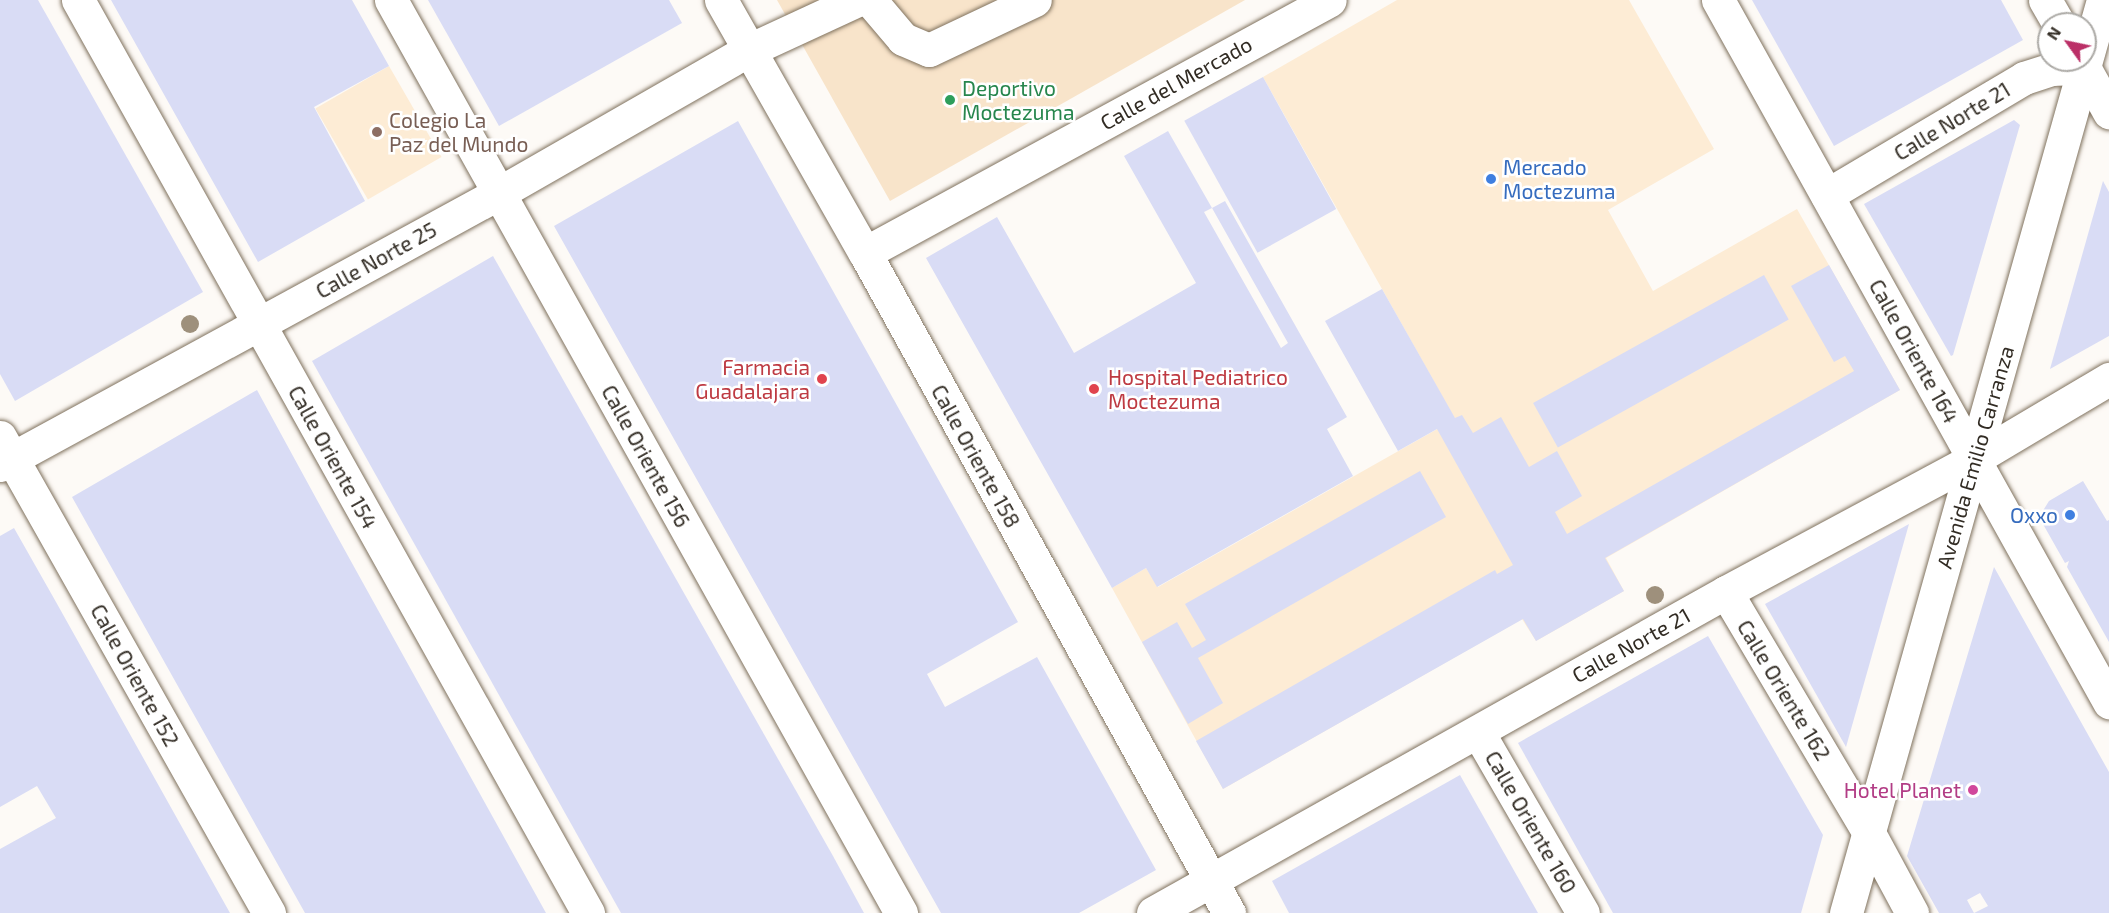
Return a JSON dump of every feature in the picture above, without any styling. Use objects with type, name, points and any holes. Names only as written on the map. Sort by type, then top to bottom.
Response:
[{"type":"street","name":"Calle Oriente 154","points":[[78,0],[588,913]]},
{"type":"street","name":"Calle Oriente 156","points":[[391,0],[902,913]]},
{"type":"street","name":"Calle Oriente 158","points":[[721,0],[865,253],[1229,913]]},
{"type":"street","name":"Calle Norte 25","points":[[4,453],[258,324],[499,193],[749,50],[857,0]]},
{"type":"street","points":[[870,0],[903,39],[929,50],[1035,0]]},
{"type":"street","name":"Calle del Mercado","points":[[865,253],[1330,0]]},
{"type":"street","name":"Calle Oriente 164","points":[[1718,0],[2109,702]]},
{"type":"street","name":"Avenida Emilio Carranza","points":[[2097,18],[2103,0]]},
{"type":"street","name":"Calle Norte 21","points":[[1827,195],[2024,78],[2042,72]]},
{"type":"street","name":"Avenida Emilio Carranza","points":[[1846,913],[2080,72]]},
{"type":"street","points":[[2086,72],[2109,112]]},
{"type":"street","name":"Calle Norte 21","points":[[1153,913],[1726,592],[1974,459],[2109,379]]},
{"type":"street","name":"Calle Oriente 152","points":[[4,453],[269,913]]},
{"type":"street","name":"Calle Oriente 162","points":[[1726,592],[1869,832],[1912,913]]},
{"type":"street","name":"Calle Oriente 160","points":[[1478,732],[1583,913]]},
{"type":"shaded area","name":"Deportivo Moctezuma","points":[[777,0],[1245,0],[890,201]]},
{"type":"shaded area","points":[[1397,0],[1629,0],[1714,149],[1608,210],[1653,291],[1797,209],[1900,390],[1606,558],[1624,591],[1536,641],[1522,619],[1223,789],[1112,588],[1146,568],[1158,587],[1455,419],[1263,77]]},
{"type":"shaded area","name":"Colegio La Paz del Mundo","points":[[389,66],[442,157],[368,199],[315,108]]},
{"type":"building","points":[[0,0],[38,0],[203,292],[15,401],[0,374]]},
{"type":"building","points":[[111,0],[352,0],[389,66],[314,107],[365,201],[258,262]]},
{"type":"building","points":[[428,0],[669,0],[682,23],[499,126]]},
{"type":"building","points":[[1752,0],[2001,0],[2023,40],[1834,146]]},
{"type":"building","points":[[1263,77],[1336,209],[1257,253],[1184,121]]},
{"type":"building","points":[[2014,120],[2020,125],[1951,356],[1864,204]]},
{"type":"building","points":[[738,121],[1018,622],[927,674],[945,707],[1037,657],[1156,870],[1079,913],[941,913],[554,226]]},
{"type":"building","points":[[1168,131],[1212,208],[1225,201],[1347,417],[1327,429],[1353,476],[1157,587],[1146,568],[1112,588],[926,258],[997,217],[1074,353],[1196,283],[1124,156]],"holes":[[[1212,208],[1288,343],[1281,348],[1204,212]]]},
{"type":"building","points":[[2103,181],[2109,192],[2109,336],[2050,369]]},
{"type":"building","points":[[493,256],[864,913],[621,913],[312,361]]},
{"type":"building","points":[[1829,265],[1900,390],[1605,558],[1624,591],[1536,641],[1523,619],[1223,789],[1196,741],[1495,570],[1497,574],[1513,565],[1437,429],[1398,451],[1325,321],[1382,289],[1455,418],[1462,415],[1473,433],[1501,417],[1529,467],[1557,451],[1582,496],[1555,512],[1567,534],[1854,371],[1845,356],[1834,362],[1791,286]]},
{"type":"building","points":[[1764,275],[1789,320],[1558,448],[1533,403]]},
{"type":"building","points":[[257,390],[546,913],[305,913],[72,497]]},
{"type":"building","points":[[1420,471],[1446,517],[1198,658],[1223,703],[1188,724],[1142,642],[1177,622],[1192,648],[1206,640],[1185,604]]},
{"type":"building","points":[[2083,481],[2107,521],[2109,520],[2109,642],[2067,567],[2069,561],[2065,563],[2039,517],[2049,501]]},
{"type":"building","points":[[1909,524],[1846,747],[1765,604]]},
{"type":"building","points":[[14,528],[230,913],[0,913],[0,849],[56,818],[37,786],[0,807],[0,536]]},
{"type":"building","points":[[1994,567],[2109,772],[2109,913],[1974,913],[1939,913],[1907,856]],"holes":[[[1980,893],[1988,906],[1974,913],[1967,900]]]},
{"type":"building","points":[[1708,636],[1823,835],[1801,913],[1613,913],[1518,743]]},
{"type":"building","points":[[1460,775],[1538,913],[1289,913],[1272,881]]},
{"type":"place","name":"Deportivo Moctezuma","points":[[950,100]]},
{"type":"place","name":"Colegio La Paz del Mundo","points":[[377,132]]},
{"type":"place","name":"Mercado Moctezuma","points":[[1491,179]]},
{"type":"place","name":"Farmacia Guadalajara","points":[[822,379]]},
{"type":"place","name":"Hospital Pediatrico Moctezuma","points":[[1094,389]]},
{"type":"place","name":"Oxxo","points":[[2070,515]]},
{"type":"place","name":"Hotel Planet","points":[[1973,790]]}]
